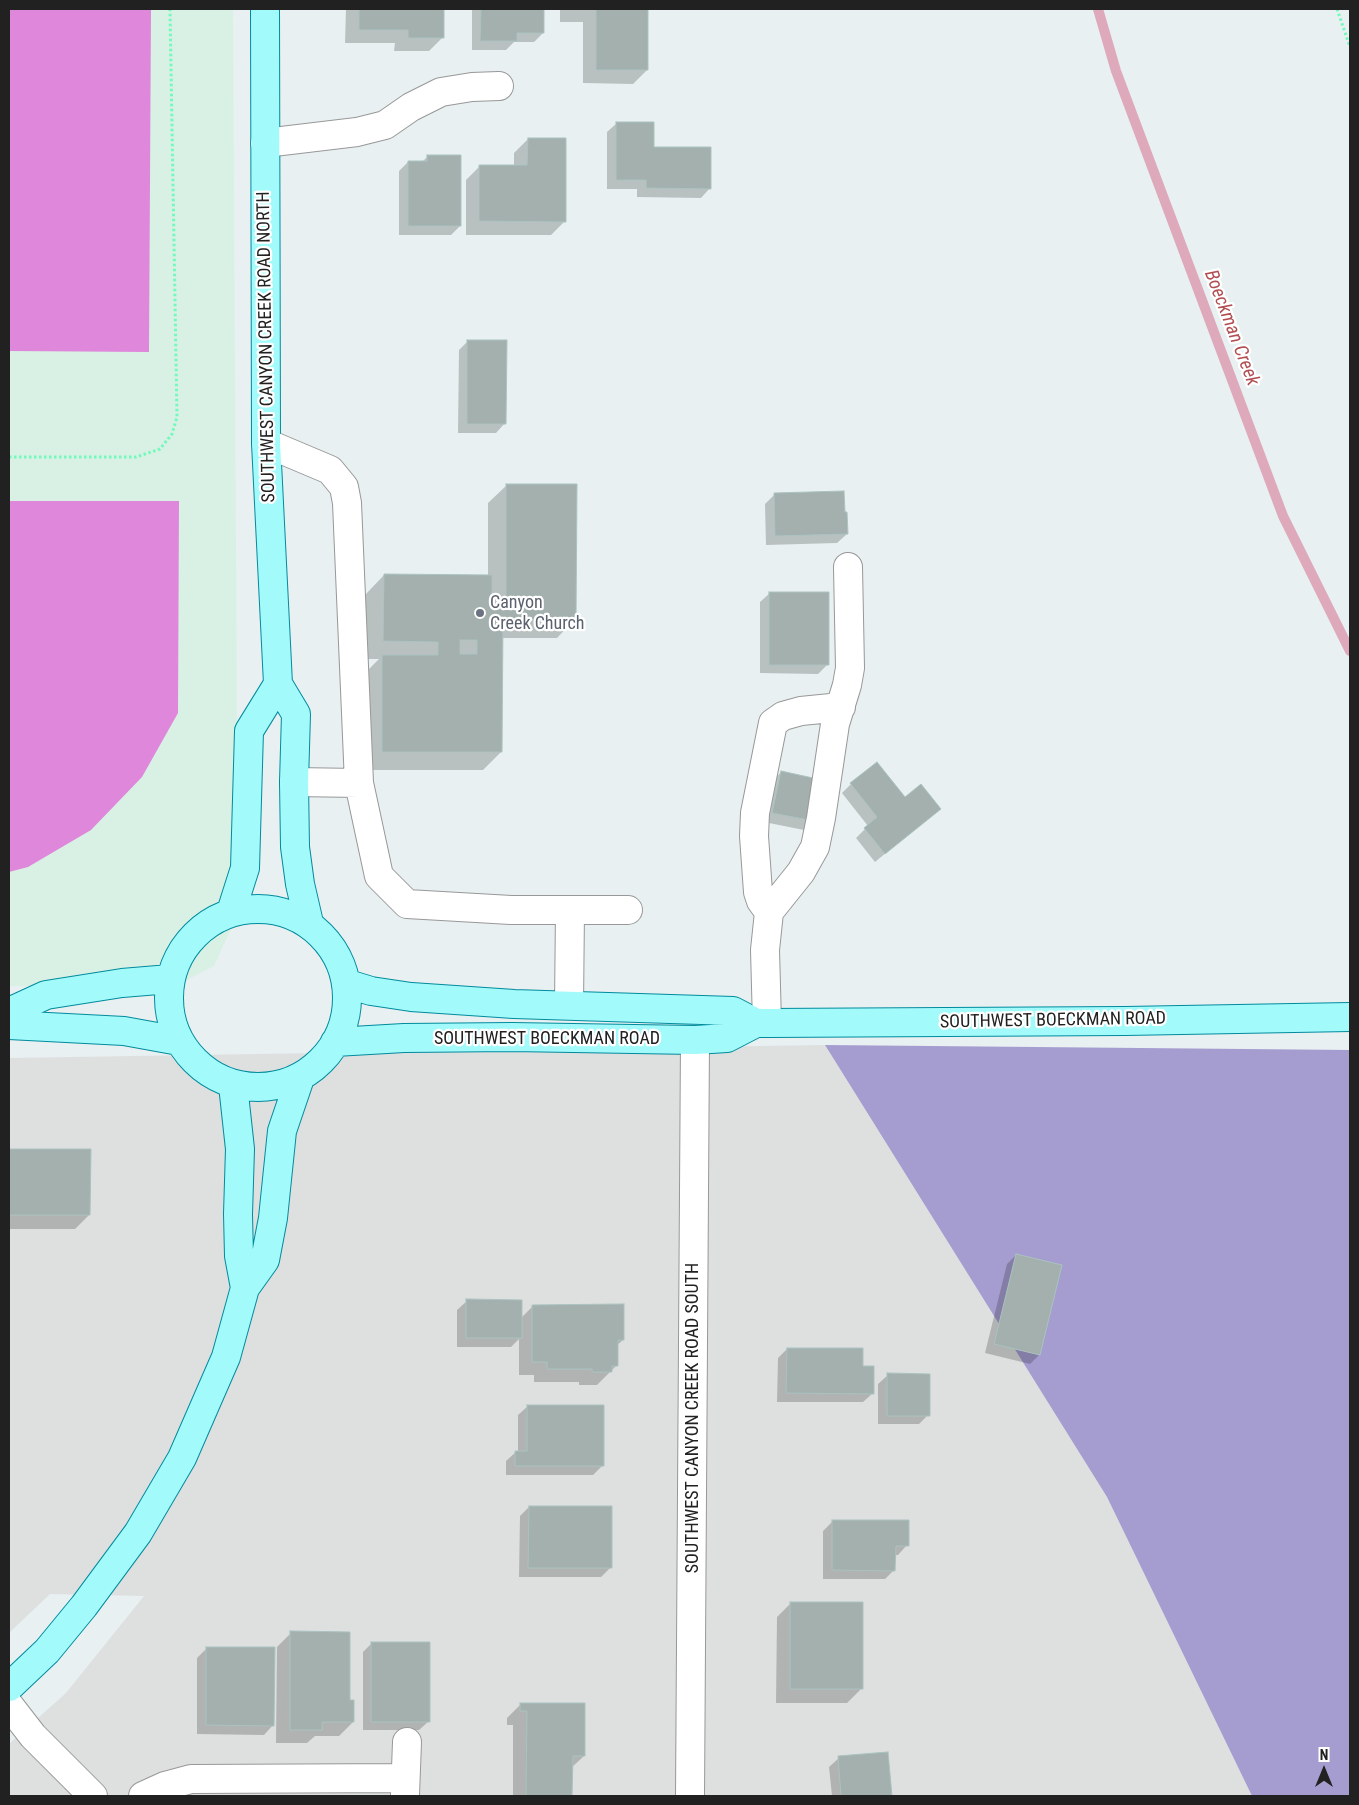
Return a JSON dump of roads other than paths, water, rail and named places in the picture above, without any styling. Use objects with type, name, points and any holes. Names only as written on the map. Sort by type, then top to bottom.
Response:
[{"type":"main road","name":"SOUTHWEST CANYON CREEK ROAD NORTH","points":[[265,9],[266,443],[278,684],[296,714],[295,847],[300,884],[309,923]]},
{"type":"main road","points":[[231,912],[244,868],[249,731],[278,684]]},
{"type":"main road","points":[[258,908],[284,912],[309,923],[335,950],[348,984],[346,1022],[329,1054],[300,1078],[278,1086],[256,1088],[234,1085],[202,1068],[179,1041],[169,1010],[170,979],[182,950],[203,927],[231,912],[258,908]]},
{"type":"main road","points":[[9,1012],[46,995],[122,983],[170,979]]},
{"type":"main road","name":"SOUTHWEST BOECKMAN ROAD","points":[[348,984],[371,992],[411,997],[514,1004],[733,1010],[762,1023]]},
{"type":"main road","name":"SOUTHWEST BOECKMAN ROAD","points":[[335,1042],[404,1038],[512,1037],[695,1040],[727,1038],[762,1023],[1125,1021],[1350,1017]]},
{"type":"main road","points":[[9,1025],[124,1031],[179,1041]]},
{"type":"main road","points":[[9,1686],[46,1650],[84,1606],[138,1533],[182,1458],[226,1357],[244,1288],[264,1260],[273,1218],[282,1132],[300,1078]]},
{"type":"main road","points":[[234,1085],[240,1149],[239,1256],[244,1288]]},
{"type":"street","points":[[265,143],[357,132],[384,125],[412,107],[441,92],[472,87],[499,86]]},
{"type":"street","points":[[266,443],[330,470],[344,487],[347,503],[359,782],[379,876],[407,904],[511,910],[628,910]]},
{"type":"street","points":[[762,1023],[765,950],[769,912],[801,872],[815,847],[835,724],[848,685],[850,668],[848,567]]},
{"type":"street","points":[[769,912],[761,901],[758,892],[754,836],[755,813],[773,723],[783,716],[801,711],[840,707]]},
{"type":"street","points":[[294,782],[359,782]]},
{"type":"street","points":[[569,1005],[570,910]]},
{"type":"street","name":"SOUTHWEST CANYON CREEK ROAD SOUTH","points":[[690,1796],[695,1040]]},
{"type":"street","points":[[9,1705],[33,1736],[93,1796]]},
{"type":"street","points":[[143,1796],[165,1786],[191,1779],[355,1778],[405,1787],[407,1742]]},
{"type":"waterway","name":"Boeckman Creek","points":[[1098,9],[1116,71],[1283,516],[1350,651]]},
{"type":"place","name":"Canyon Creek Church","points":[[480,613]]}]
